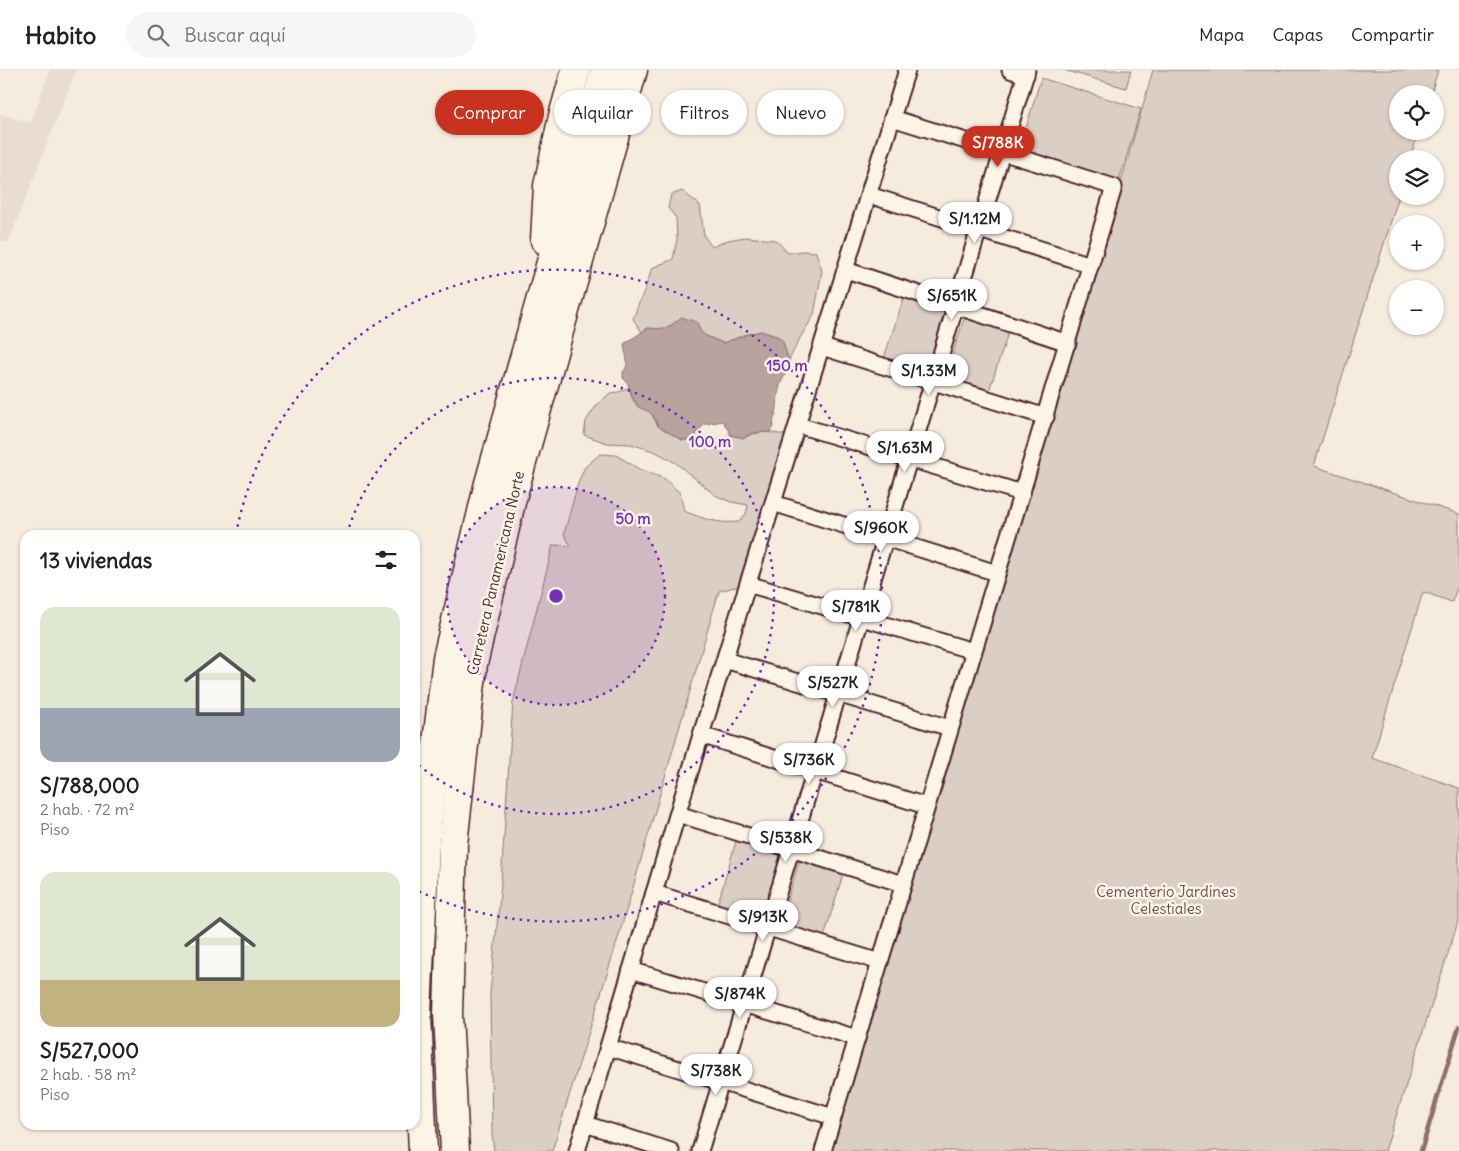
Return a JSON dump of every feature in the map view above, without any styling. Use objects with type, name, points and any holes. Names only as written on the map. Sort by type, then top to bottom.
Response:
[{"type":"highway","points":[[540,301],[548,186],[559,130],[576,70]]},
{"type":"highway","name":"Carretera Panamericana Norte","points":[[420,949],[424,863],[446,658],[488,487],[605,70]]},
{"type":"highway","name":"Carretera Panamericana Norte","points":[[455,1151],[448,1014],[453,844],[473,664],[513,494],[632,70]]},
{"type":"highway","name":"Carretera Panamericana Norte","points":[[420,1096],[422,1151]]},
{"type":"street","points":[[577,1151],[701,736],[907,70]]},
{"type":"street","points":[[700,1151],[1027,72],[1010,70]]},
{"type":"street","points":[[823,1151],[1114,187],[892,118]]},
{"type":"street","points":[[869,195],[1091,265]]},
{"type":"street","points":[[846,270],[1068,343]]},
{"type":"street","points":[[822,347],[1046,417]]},
{"type":"street","points":[[798,425],[1022,493]]},
{"type":"street","points":[[772,504],[997,573]]},
{"type":"street","points":[[748,584],[973,651]]},
{"type":"street","points":[[725,660],[950,728]]},
{"type":"street","points":[[701,736],[926,806]]},
{"type":"street","points":[[678,814],[903,884]]},
{"type":"street","points":[[654,893],[880,962]]},
{"type":"street","points":[[631,970],[857,1038]]},
{"type":"street","points":[[608,1047],[833,1117]]},
{"type":"street","points":[[585,1124],[671,1151]]},
{"type":"shaded area","points":[[50,70],[76,70],[8,243],[0,240],[0,114],[31,123]]},
{"type":"shaded area","points":[[681,317],[697,322],[703,334],[723,343],[761,331],[779,337],[783,342],[791,367],[780,386],[773,421],[774,427],[770,432],[752,433],[744,438],[731,435],[723,421],[705,424],[696,433],[697,439],[682,440],[658,426],[653,415],[639,407],[628,383],[623,378],[623,372],[627,366],[624,344],[648,328],[658,329],[666,327],[674,324]]},
{"type":"green space","points":[[1064,70],[1131,70],[1126,88]]},
{"type":"green space","name":"Cementerio Jardines Celestiales","points":[[1153,70],[1438,70],[1434,85],[1389,85],[1389,140],[1416,140],[1413,150],[1389,150],[1389,205],[1396,205],[1393,215],[1389,215],[1389,228],[1314,466],[1459,514],[1459,582],[1452,602],[1423,592],[1372,758],[1459,788],[1459,919],[1385,1151],[830,1151],[1109,224]]},
{"type":"green space","points":[[1041,78],[1141,109],[1119,181],[1019,151]]},
{"type":"green space","points":[[682,191],[700,205],[704,236],[712,247],[728,240],[745,237],[776,240],[788,253],[816,252],[822,271],[814,315],[789,360],[783,342],[779,337],[761,331],[723,343],[704,335],[681,317],[674,324],[658,329],[648,328],[642,332],[633,319],[652,268],[673,259],[677,239],[676,218],[668,208],[671,195]]},
{"type":"green space","points":[[905,294],[947,308],[926,374],[883,361]]},
{"type":"green space","points":[[966,313],[1010,327],[988,394],[944,380]]},
{"type":"green space","points":[[629,387],[632,398],[638,407],[650,411],[658,426],[682,440],[712,440],[731,435],[744,438],[764,432],[785,435],[739,586],[719,591],[620,932],[552,1151],[494,1151],[492,1134],[490,993],[500,896],[513,702],[553,545],[571,546],[564,534],[579,480],[585,467],[600,454],[616,455],[639,469],[665,479],[680,493],[684,511],[698,516],[718,522],[739,522],[746,514],[748,505],[731,502],[715,495],[676,463],[656,452],[631,444],[607,443],[584,435],[586,421],[596,406],[610,393],[619,392]]},
{"type":"green space","points":[[737,838],[783,851],[762,920],[717,906]]},
{"type":"green space","points":[[800,858],[844,871],[824,937],[780,924]]},
{"type":"waterway","points":[[1421,1151],[1459,1027]]}]
